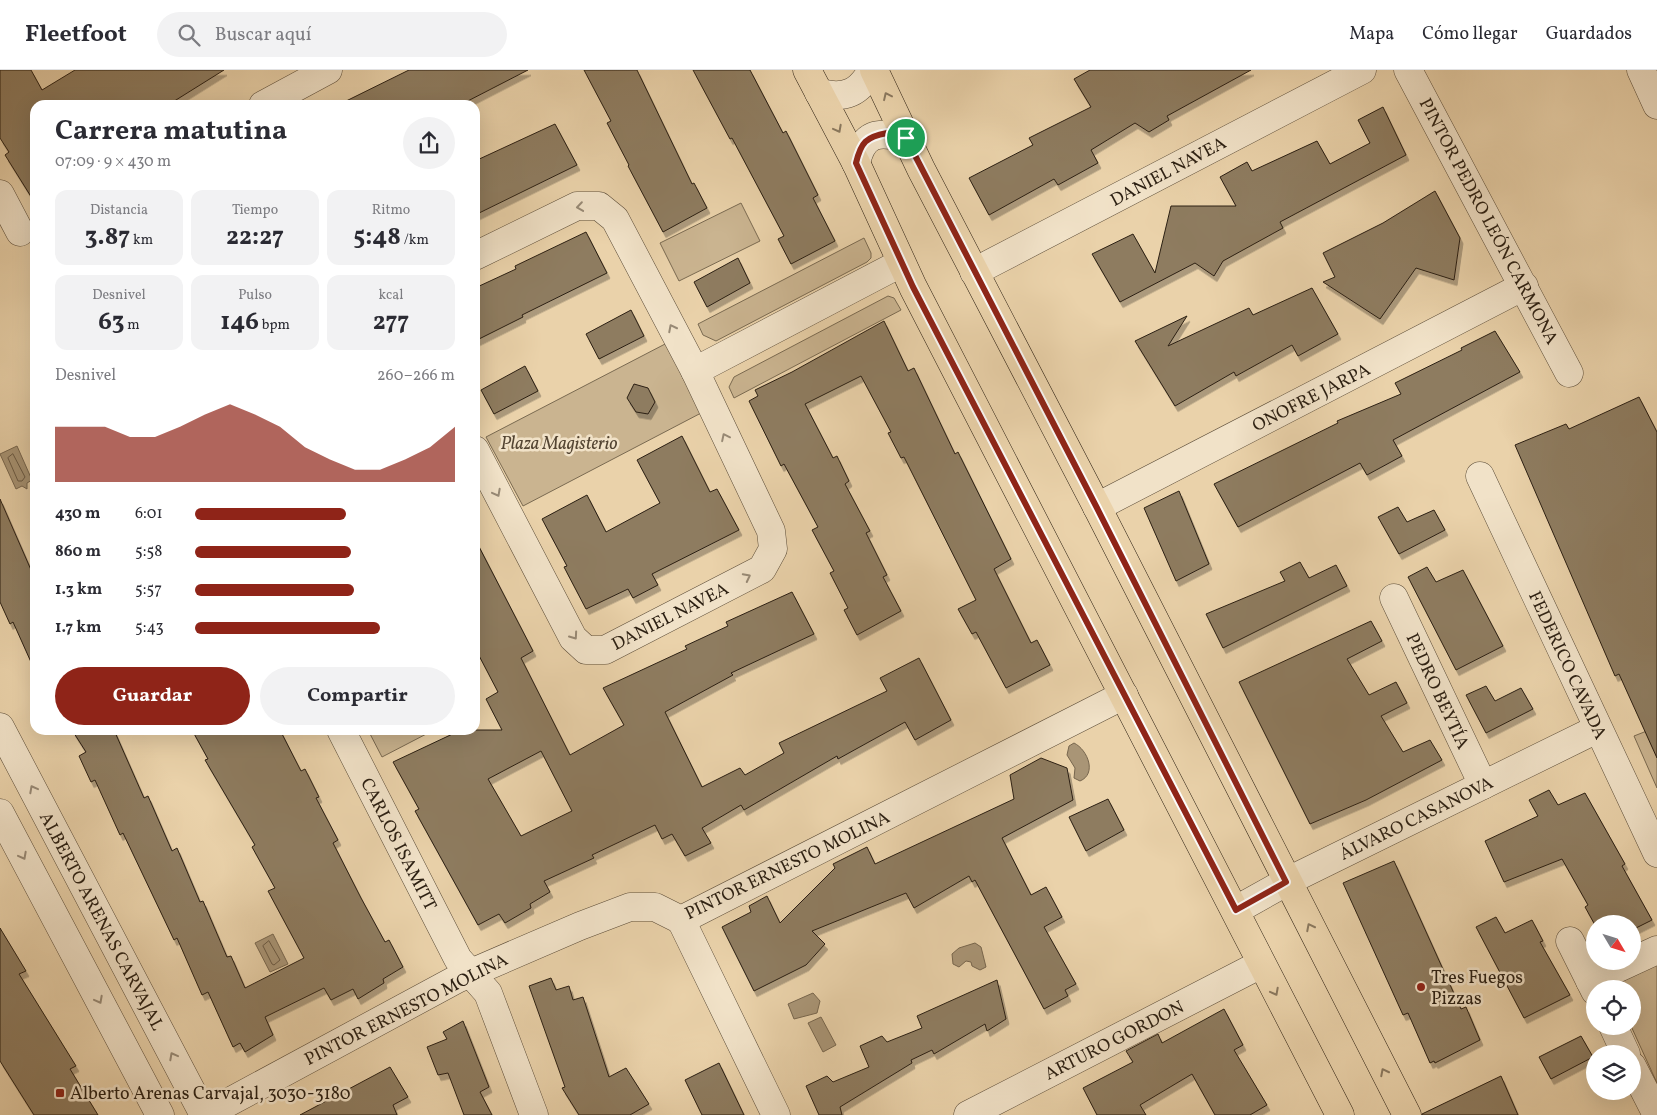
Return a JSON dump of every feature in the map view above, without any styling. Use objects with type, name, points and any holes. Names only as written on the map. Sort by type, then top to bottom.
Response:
[{"type":"main road","points":[[873,70],[974,272],[1097,508],[1286,882],[1407,1115]]},
{"type":"main road","points":[[813,82],[856,163],[901,263],[1340,1115]]},
{"type":"street","points":[[813,82],[835,97],[851,93],[865,83],[873,70]]},
{"type":"street","name":"DANIEL NAVEA","points":[[974,272],[1362,70]]},
{"type":"street","name":"PINTOR PEDRO LEÓN CARMONA","points":[[1408,70],[1569,373]]},
{"type":"street","points":[[271,100],[318,72]]},
{"type":"street","points":[[1646,72],[1657,105]]},
{"type":"street","points":[[856,163],[860,148],[871,136],[887,133],[906,138]]},
{"type":"street","points":[[0,194],[18,233]]},
{"type":"street","name":"DANIEL NAVEA","points":[[480,254],[577,206],[599,206],[615,219],[694,371],[771,531],[773,550],[762,569],[605,650],[586,650],[573,638],[480,460]]},
{"type":"street","points":[[694,371],[901,263]]},
{"type":"street","name":"ONOFRE JARPA","points":[[1097,508],[1524,286]]},
{"type":"street","name":"FEDERICO CAVADA","points":[[1480,476],[1597,729],[1657,853]]},
{"type":"street","name":"PEDRO BEYTÍA","points":[[1394,598],[1483,785]]},
{"type":"street","name":"PINTOR ERNESTO MOLINA","points":[[205,1115],[464,966],[630,907],[655,906],[681,920],[1124,695]]},
{"type":"street","name":"ALBERTO ARENAS CARVAJAL","points":[[0,727],[205,1115]]},
{"type":"street","name":"ÁLVARO CASANOVA","points":[[1236,910],[1286,882],[1597,729]]},
{"type":"street","name":"CARLOS ISAMITT","points":[[344,735],[464,966],[488,993],[534,1115]]},
{"type":"street","points":[[0,813],[160,1115]]},
{"type":"street","points":[[681,920],[776,1115]]},
{"type":"street","points":[[1570,941],[1590,980]]},
{"type":"street","points":[[1604,980],[1657,950]]},
{"type":"street","name":"ARTURO GORDON","points":[[968,1115],[1261,964]]},
{"type":"street","points":[[1641,1084],[1657,1115]]},
{"type":"green space","points":[[741,203],[760,241],[679,281],[660,243]]},
{"type":"green space","points":[[864,238],[871,253],[871,258],[867,262],[716,341],[703,335],[698,324]]},
{"type":"green space","points":[[888,296],[894,298],[901,310],[734,398],[729,387],[734,377]]},
{"type":"green space","name":"Plaza Magisterio","points":[[667,343],[703,412],[523,506],[486,437]]},
{"type":"green space","points":[[1657,727],[1657,788],[1634,736]]},
{"type":"green space","points":[[371,735],[424,735],[382,757]]},
{"type":"green space","points":[[1657,963],[1657,1083],[1635,1035],[1641,1035],[1641,980],[1616,980]]},
{"type":"water","points":[[17,446],[30,475],[27,489],[22,486],[16,489],[0,454]]},
{"type":"water","points":[[1074,743],[1087,756],[1089,762],[1088,773],[1080,781],[1074,778],[1075,768],[1067,755],[1069,746]]},
{"type":"water","points":[[273,934],[288,964],[270,972],[255,943]]},
{"type":"water","points":[[975,943],[981,947],[986,967],[980,970],[972,966],[971,962],[966,961],[959,967],[953,964],[952,954],[959,948]]},
{"type":"water","points":[[813,993],[820,1001],[817,1013],[794,1019],[788,1004]]},
{"type":"water","points":[[821,1017],[836,1045],[823,1052],[808,1023]]},
{"type":"building","points":[[0,70],[31,70],[42,90],[75,70],[224,70],[176,100],[30,100],[30,195],[5,155],[9,152],[0,138]]},
{"type":"building","points":[[409,70],[528,70],[470,100],[348,100]]},
{"type":"building","points":[[584,70],[637,70],[692,184],[694,183],[707,208],[663,232],[607,123],[611,121]]},
{"type":"building","points":[[693,70],[750,70],[783,133],[786,131],[818,195],[813,198],[835,241],[791,264],[778,239],[784,236],[732,138],[730,139]]},
{"type":"building","points":[[1090,70],[1251,70],[1167,116],[1169,120],[1149,132],[1135,123],[1091,150],[1098,163],[1058,185],[1054,179],[989,215],[969,178],[1033,145],[1029,138],[1091,107],[1074,79]]},
{"type":"building","points":[[1383,107],[1406,155],[1280,222],[1283,228],[1223,261],[1214,276],[1195,263],[1120,302],[1092,254],[1133,234],[1155,273],[1171,206],[1236,206],[1220,177],[1247,162],[1252,171],[1317,141],[1330,164],[1370,143],[1358,120]]},
{"type":"building","points":[[555,124],[577,165],[480,213],[480,159]]},
{"type":"building","points":[[1435,191],[1460,238],[1454,280],[1416,268],[1380,319],[1323,282],[1335,277],[1323,253],[1383,223]]},
{"type":"building","points":[[586,232],[607,273],[522,315],[523,317],[480,338],[480,286],[516,269],[515,266]]},
{"type":"building","points":[[738,258],[750,283],[707,307],[694,282]]},
{"type":"building","points":[[1312,288],[1338,334],[1298,356],[1292,345],[1236,376],[1234,372],[1175,406],[1135,341],[1187,316],[1168,346],[1249,308],[1253,315]]},
{"type":"building","points":[[631,310],[644,336],[599,359],[586,334]]},
{"type":"building","points":[[884,321],[908,371],[914,368],[955,454],[958,452],[1011,559],[994,569],[1031,643],[1037,640],[1050,665],[1006,688],[976,632],[972,634],[958,609],[976,600],[904,457],[901,458],[888,433],[891,432],[861,376],[805,404],[833,458],[837,456],[849,481],[845,484],[870,531],[866,533],[887,575],[883,577],[901,611],[857,635],[844,610],[848,608],[830,573],[834,571],[812,530],[818,527],[784,464],[781,466],[749,401],[758,396],[755,390],[792,372]]},
{"type":"building","points":[[1495,331],[1520,372],[1393,440],[1402,456],[1367,475],[1360,463],[1238,527],[1214,484],[1338,423],[1337,421],[1401,394],[1395,383],[1462,350],[1461,348]]},
{"type":"building","points":[[525,366],[538,391],[494,414],[481,390]]},
{"type":"building","points":[[634,384],[648,388],[655,402],[648,414],[636,412],[627,398]]},
{"type":"building","points":[[1639,397],[1657,432],[1657,758],[1619,674],[1615,676],[1515,445],[1566,424],[1569,429]]},
{"type":"building","points":[[682,436],[710,492],[717,489],[739,530],[652,574],[658,585],[633,598],[628,589],[586,609],[564,567],[567,566],[542,519],[587,495],[606,532],[660,503],[637,460]]},
{"type":"building","points":[[1179,491],[1209,564],[1176,581],[1144,508]]},
{"type":"building","points":[[0,499],[30,568],[30,660],[13,622],[10,624],[0,602]]},
{"type":"building","points":[[1398,507],[1407,522],[1434,510],[1445,530],[1399,554],[1378,517]]},
{"type":"building","points":[[480,549],[533,651],[521,658],[570,755],[624,725],[603,688],[687,649],[685,646],[728,626],[726,622],[792,592],[814,634],[731,673],[733,675],[665,712],[702,787],[740,768],[745,775],[784,753],[779,743],[887,691],[880,678],[919,658],[951,720],[915,740],[905,722],[838,759],[837,756],[744,810],[741,805],[702,828],[711,843],[685,856],[672,834],[662,839],[655,825],[592,855],[594,858],[544,881],[550,892],[530,904],[531,908],[505,923],[499,914],[478,925],[415,811],[419,809],[393,762],[450,735],[480,735],[480,730],[502,730],[486,699],[498,692],[480,658]],"holes":[[[541,751],[572,811],[521,836],[488,779]]]},
{"type":"building","points":[[1300,562],[1309,578],[1336,565],[1347,586],[1223,648],[1206,614],[1285,581],[1280,572]]},
{"type":"building","points":[[1427,567],[1436,582],[1463,570],[1503,646],[1456,670],[1408,577]]},
{"type":"building","points":[[1371,621],[1382,641],[1347,659],[1369,695],[1396,682],[1407,703],[1381,716],[1403,752],[1430,740],[1442,760],[1366,800],[1310,824],[1239,682]]},
{"type":"building","points":[[1486,686],[1495,701],[1521,688],[1533,709],[1486,733],[1466,695]]},
{"type":"building","points":[[75,735],[116,735],[144,798],[148,796],[172,851],[177,848],[200,902],[203,901],[227,957],[231,956],[245,988],[304,958],[268,891],[275,888],[252,847],[255,845],[205,760],[208,759],[195,735],[283,735],[301,771],[305,769],[319,797],[316,798],[338,840],[333,843],[361,898],[385,942],[389,940],[403,967],[383,979],[384,983],[358,999],[353,989],[331,1000],[324,988],[265,1017],[273,1035],[245,1052],[240,1043],[233,1047],[208,992],[202,995],[177,938],[174,940],[123,833],[120,835],[95,780],[91,782],[79,756],[86,752]]},
{"type":"building","points":[[1041,758],[1067,768],[1073,800],[1002,838],[1031,895],[1046,887],[1062,917],[1044,927],[1076,984],[1065,990],[1068,996],[1044,1009],[975,880],[972,882],[969,876],[914,908],[906,893],[812,931],[825,944],[806,965],[754,991],[722,927],[751,912],[749,906],[767,896],[780,923],[835,868],[833,864],[867,847],[875,864],[1014,799],[1010,775]]},
{"type":"building","points":[[1549,790],[1558,805],[1585,793],[1625,864],[1622,866],[1652,920],[1641,926],[1641,915],[1589,915],[1585,907],[1588,905],[1562,859],[1504,882],[1485,841],[1538,816],[1529,800]]},
{"type":"building","points":[[1108,799],[1124,830],[1086,851],[1069,817]]},
{"type":"building","points":[[1394,861],[1461,1009],[1466,1007],[1480,1040],[1435,1063],[1434,1061],[1430,1063],[1408,1013],[1403,1015],[1343,883]]},
{"type":"building","points":[[1496,917],[1505,933],[1532,920],[1543,941],[1540,942],[1570,995],[1524,1018],[1476,927]]},
{"type":"building","points":[[0,928],[26,971],[19,974],[76,1066],[70,1069],[98,1115],[34,1115],[0,1061]]},
{"type":"building","points":[[551,978],[556,990],[569,986],[573,1000],[583,997],[609,1077],[626,1068],[649,1104],[630,1115],[579,1115],[562,1088],[565,1087],[529,986]]},
{"type":"building","points":[[997,980],[1006,1019],[987,1031],[985,1024],[934,1054],[932,1050],[911,1060],[912,1063],[840,1107],[842,1115],[819,1115],[806,1086],[827,1076],[833,1082],[869,1067],[860,1046],[882,1036],[887,1042],[922,1028],[917,1016]]},
{"type":"building","points":[[1224,1009],[1243,1045],[1234,1050],[1267,1105],[1250,1115],[1215,1115],[1192,1074],[1140,1105],[1146,1115],[1097,1115],[1083,1088],[1133,1062],[1126,1051],[1158,1034],[1162,1043]]},
{"type":"building","points":[[463,1021],[489,1087],[480,1092],[492,1115],[464,1115],[448,1073],[438,1075],[427,1047],[447,1039],[443,1032]]},
{"type":"building","points":[[1581,1036],[1586,1045],[1586,1061],[1551,1079],[1539,1057]]},
{"type":"building","points":[[719,1063],[744,1115],[702,1115],[685,1080]]},
{"type":"building","points":[[390,1067],[408,1097],[393,1105],[397,1115],[300,1115]]},
{"type":"building","points":[[1501,1076],[1518,1115],[1422,1115],[1422,1114]]},
{"type":"place","name":"Tres Fuegos Pizzas","points":[[1421,987]]},
{"type":"place","name":"Alberto Arenas Carvajal, 3030-3180","points":[[60,1093]]},
{"type":"route","points":[[887,133],[906,138],[1097,508],[1286,882],[1236,910],[913,287],[856,163],[860,148],[871,136],[887,133]]}]
